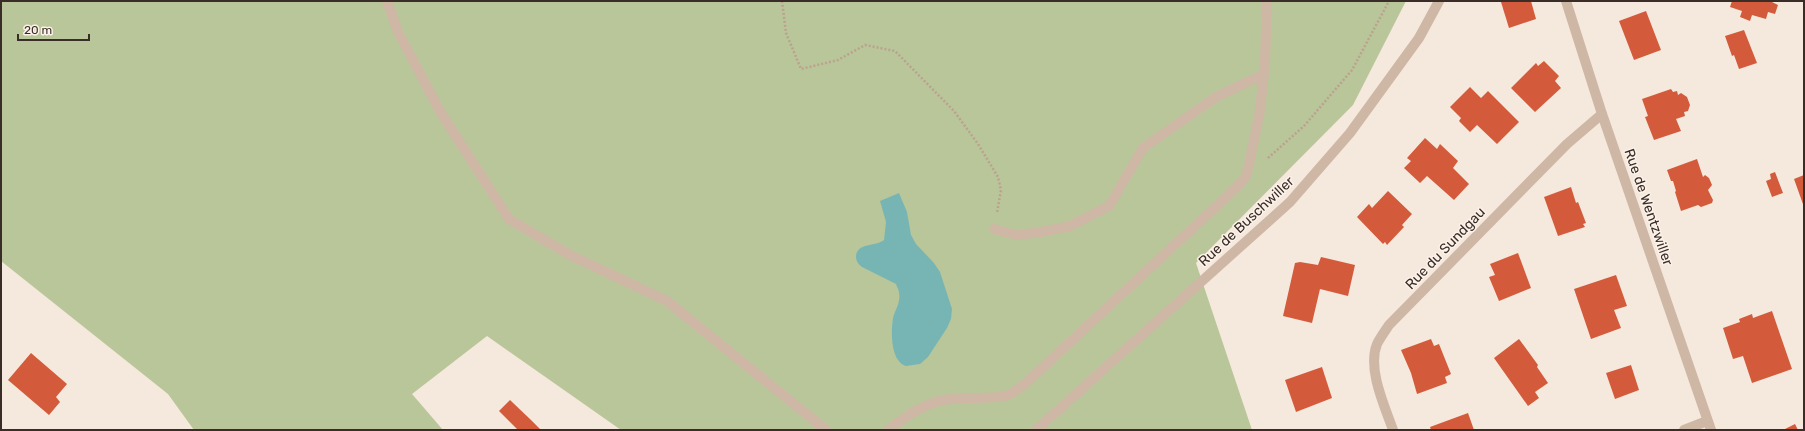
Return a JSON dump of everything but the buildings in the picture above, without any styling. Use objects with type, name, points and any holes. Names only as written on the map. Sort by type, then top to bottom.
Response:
[{"type":"street","points":[[387,1],[398,32],[441,113],[509,219],[570,255],[668,301],[826,430]]},
{"type":"street","points":[[888,430],[909,414],[925,406],[944,400],[1001,396],[1013,392],[1032,377],[1238,186],[1245,178],[1260,111],[1264,74],[1267,1]]},
{"type":"street","name":"Rue de Buschwiller","points":[[1036,430],[1290,202],[1350,133],[1419,38],[1439,1]]},
{"type":"street","name":"Rue de Wentzwiller","points":[[1566,1],[1602,114],[1709,426],[1684,430]]},
{"type":"street","points":[[994,229],[1016,235],[1041,232],[1070,226],[1109,206],[1143,148],[1216,97],[1264,74]]},
{"type":"street","name":"Rue du Sundgau","points":[[1393,430],[1379,388],[1374,365],[1377,345],[1389,325],[1567,144],[1602,114]]},
{"type":"path","points":[[782,1],[786,34],[801,70],[838,60],[865,45],[895,51],[935,91],[958,116],[978,144],[998,177],[1001,190],[994,229]]},
{"type":"path","points":[[1245,178],[1304,126],[1352,70],[1389,1]]},
{"type":"green space","points":[[1,1],[1406,1],[1353,105],[1196,263],[1252,430],[621,430],[487,336],[412,394],[443,430],[194,430],[168,394],[1,261]]},
{"type":"water","points":[[899,193],[907,212],[911,235],[916,244],[934,263],[940,272],[952,309],[951,319],[947,328],[928,357],[920,364],[906,366],[901,363],[894,352],[892,338],[893,318],[899,303],[899,291],[896,284],[862,267],[856,259],[857,252],[860,249],[884,240],[886,222],[880,201]]}]
